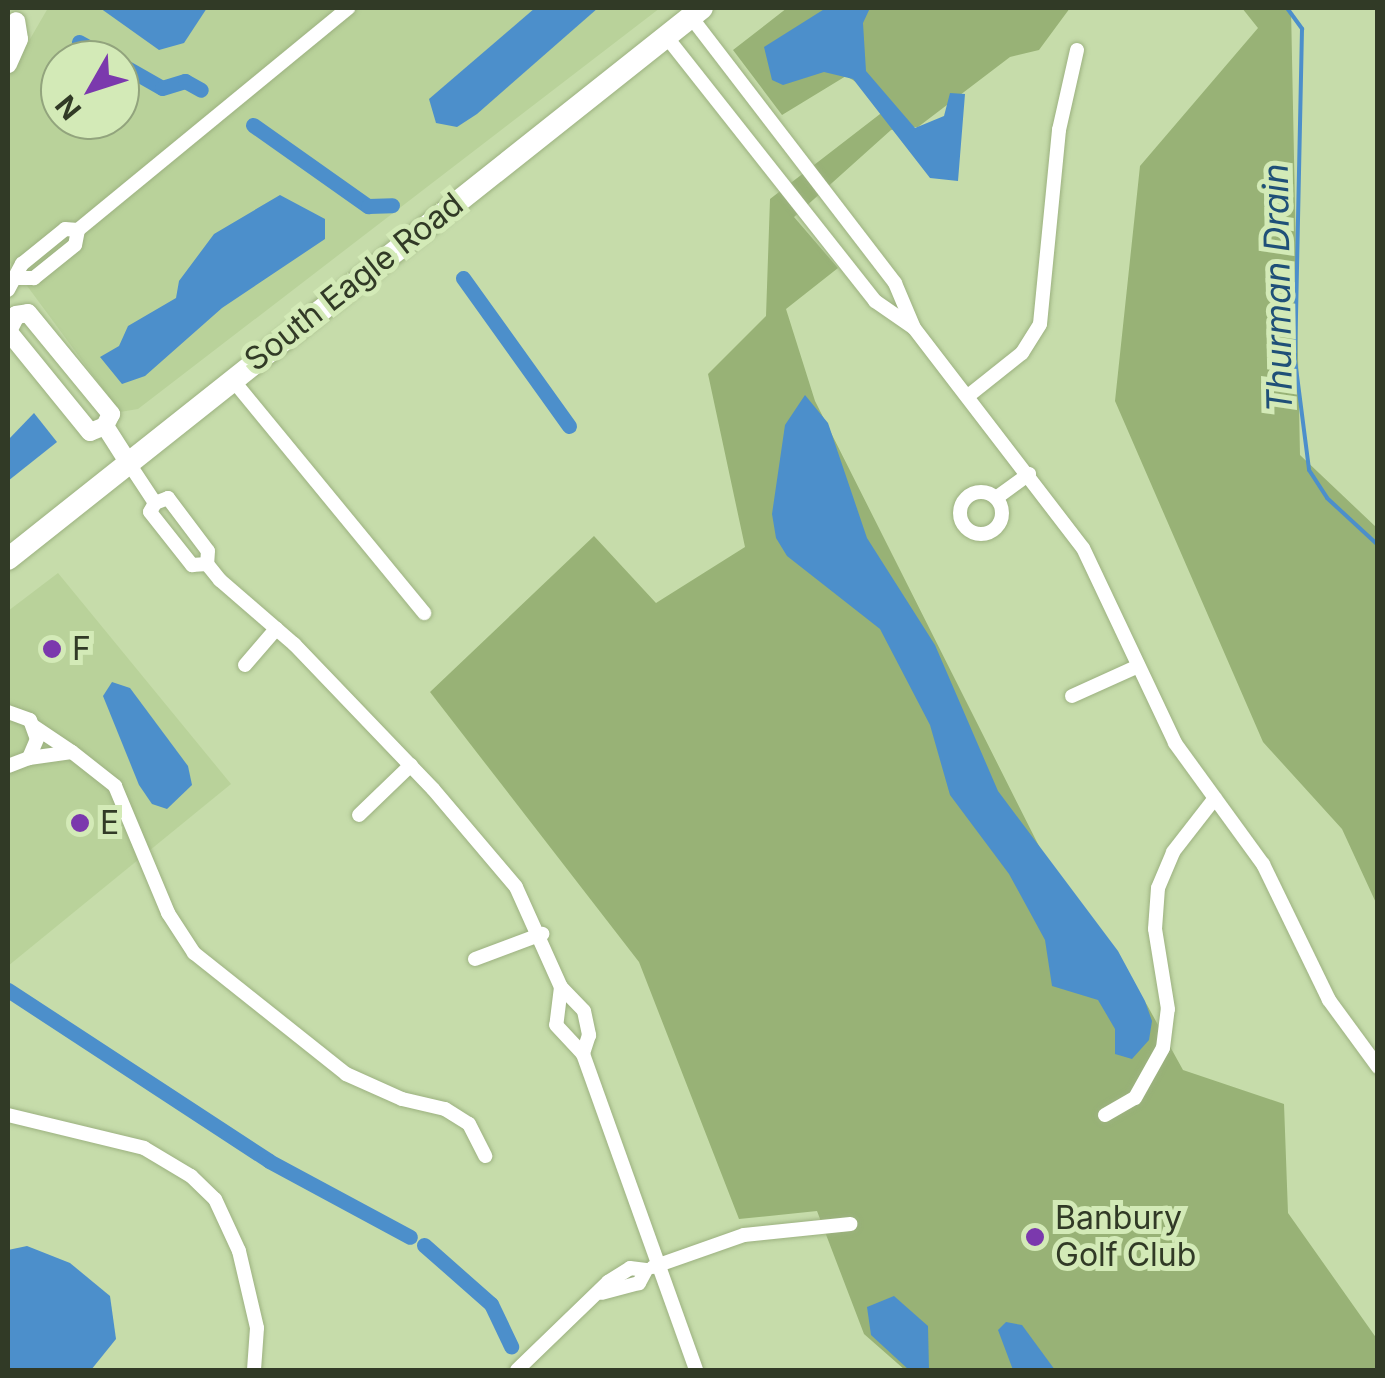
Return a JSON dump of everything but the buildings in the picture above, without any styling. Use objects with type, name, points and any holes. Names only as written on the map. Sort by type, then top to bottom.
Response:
[{"type":"highway","name":"South Eagle Road","points":[[8,559],[696,12]]},
{"type":"street","points":[[13,284],[34,278],[76,245],[78,230],[348,8]]},
{"type":"street","points":[[696,12],[895,283],[914,328],[1082,548],[1175,743],[1263,864],[1329,1000],[1378,1067]]},
{"type":"street","points":[[8,64],[19,39],[17,18]]},
{"type":"street","points":[[665,35],[875,301],[914,328]]},
{"type":"street","points":[[968,396],[1022,353],[1040,324],[1059,130],[1077,50]]},
{"type":"street","points":[[12,310],[28,313],[111,414],[105,426],[90,432],[8,331],[12,310]]},
{"type":"street","points":[[232,379],[424,613]]},
{"type":"street","points":[[105,426],[155,503]]},
{"type":"street","points":[[996,498],[1029,474]]},
{"type":"street","points":[[206,564],[208,551],[168,498],[155,503],[150,512],[192,565],[206,564],[276,628],[411,766],[516,887],[542,934],[561,987],[588,1021],[584,1054]]},
{"type":"street","points":[[246,665],[276,628]]},
{"type":"street","points":[[1072,696],[1138,666]]},
{"type":"street","points":[[8,712],[72,752],[115,786],[168,913],[194,953],[346,1074],[402,1099],[446,1108],[470,1124],[485,1156]]},
{"type":"street","points":[[29,758],[37,739],[33,726]]},
{"type":"street","points":[[8,766],[29,758],[72,752]]},
{"type":"street","points":[[359,816],[411,766]]},
{"type":"street","points":[[1106,1115],[1135,1098],[1164,1048],[1168,1009],[1155,929],[1158,888],[1174,852],[1215,798]]},
{"type":"street","points":[[475,959],[542,934]]},
{"type":"street","points":[[561,987],[556,1025],[584,1054],[696,1370]]},
{"type":"street","points":[[8,1115],[144,1148],[168,1159],[215,1199],[239,1251],[257,1328],[254,1370]]},
{"type":"street","points":[[517,1370],[602,1293],[638,1284],[646,1270],[660,1262],[766,1230],[850,1224]]},
{"type":"shaded area","points":[[48,8],[660,8],[138,409],[120,412],[8,260],[8,77]]},
{"type":"shaded area","points":[[787,8],[1070,8],[1039,50],[1010,57],[918,127],[891,130],[794,217],[838,268],[786,309],[815,401],[1048,864],[1147,1005],[1183,1070],[1284,1104],[1288,1213],[1377,1339],[1377,1370],[905,1370],[864,1334],[817,1211],[739,1219],[639,962],[430,692],[594,536],[656,603],[745,547],[708,374],[766,316],[770,199],[893,104],[846,76],[782,115],[733,50]]},
{"type":"shaded area","points":[[1242,8],[1291,8],[1300,455],[1377,528],[1377,905],[1342,829],[1263,742],[1115,401],[1140,166],[1258,28]]},
{"type":"shaded area","points":[[58,573],[231,784],[8,966],[8,611]]},
{"type":"water","points":[[100,8],[207,8],[184,43],[159,50]]},
{"type":"water","points":[[535,8],[598,8],[477,114],[457,127],[436,123],[429,99]]},
{"type":"water","points":[[826,8],[870,8],[863,23],[866,71],[915,128],[944,116],[950,93],[965,94],[958,181],[930,178],[853,79],[824,72],[783,85],[772,80],[764,47]]},
{"type":"water","points":[[280,195],[325,219],[325,239],[222,308],[145,376],[122,384],[100,357],[119,346],[128,326],[176,298],[179,281],[214,234]]},
{"type":"water","points":[[805,395],[828,423],[867,538],[935,645],[998,791],[1118,951],[1145,1001],[1152,1021],[1149,1040],[1132,1059],[1115,1054],[1115,1029],[1098,1000],[1052,986],[1045,940],[1009,874],[950,795],[930,725],[880,629],[787,556],[776,538],[772,514],[785,425]]},
{"type":"water","points":[[34,413],[57,442],[8,481],[8,440]]},
{"type":"water","points":[[112,682],[130,688],[188,766],[192,785],[167,809],[152,804],[139,785],[103,696]]},
{"type":"water","points":[[27,1246],[70,1263],[110,1296],[116,1339],[91,1370],[8,1370],[8,1250]]},
{"type":"water","points":[[894,1296],[928,1326],[929,1370],[909,1370],[871,1335],[867,1307]]},
{"type":"water","points":[[1006,1322],[1022,1325],[1055,1370],[1013,1370],[998,1330]]},
{"type":"waterway","name":"Thurman Drain","points":[[1287,8],[1302,29],[1295,360],[1309,470],[1327,498],[1378,545]]},
{"type":"waterway","points":[[140,75],[162,88],[185,81],[201,90]]},
{"type":"waterway","points":[[253,125],[368,206],[392,205]]},
{"type":"waterway","points":[[463,278],[569,426]]},
{"type":"waterway","points":[[8,990],[269,1161],[410,1237]]},
{"type":"waterway","points":[[424,1245],[491,1304],[511,1346]]},
{"type":"place","name":"F","points":[[52,649]]},
{"type":"place","name":"E","points":[[80,823]]},
{"type":"place","name":"Banbury Golf Club","points":[[1035,1237]]}]
